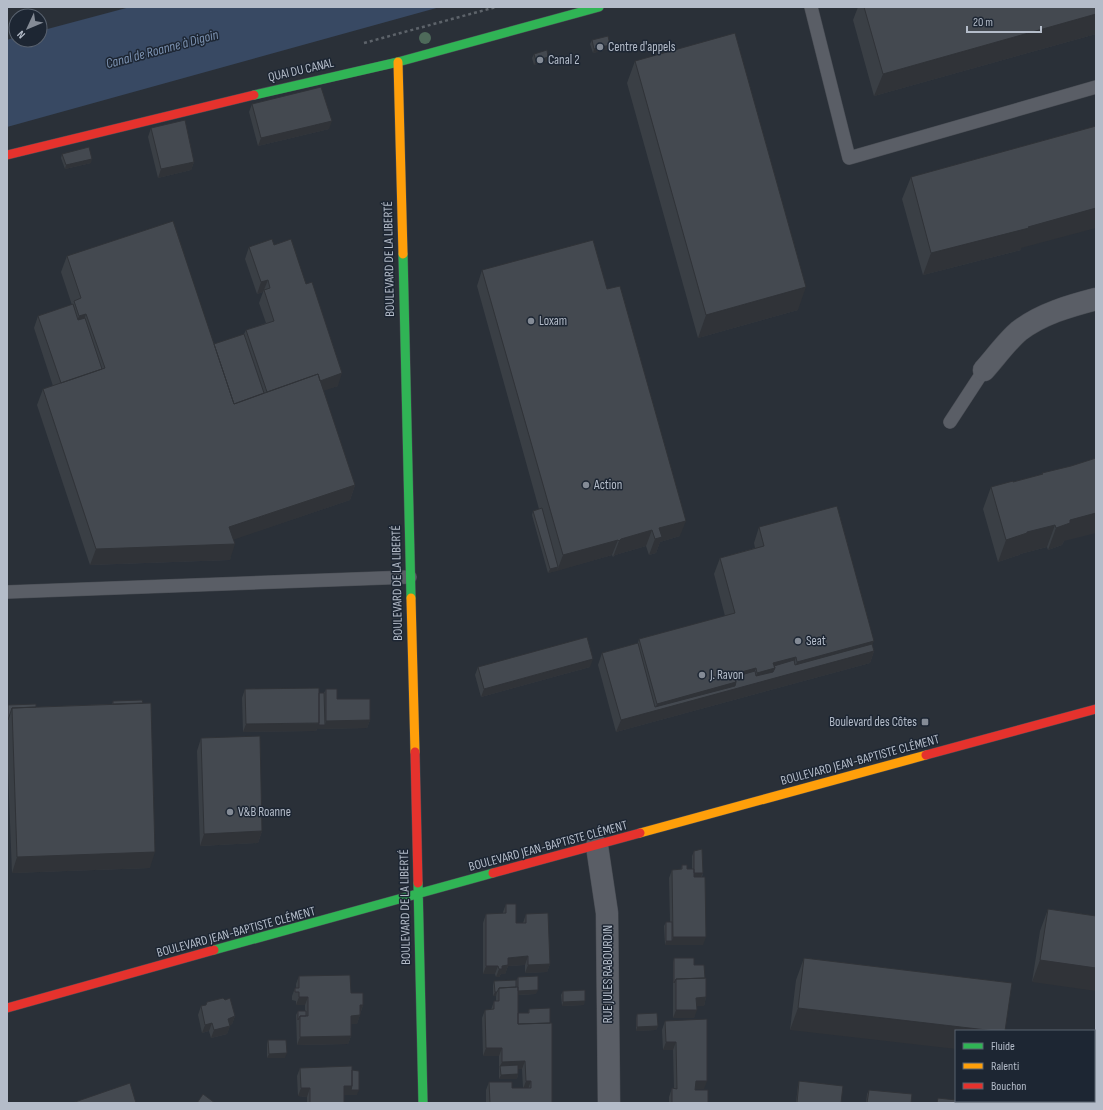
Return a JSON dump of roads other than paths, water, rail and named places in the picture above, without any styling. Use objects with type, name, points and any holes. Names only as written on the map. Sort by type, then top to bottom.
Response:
[{"type":"street","name":"QUAI DU CANAL","points":[[7,155],[324,78],[398,62],[599,7]]},
{"type":"street","name":"BOULEVARD DE LA LIBERTÉ","points":[[398,62],[423,1103]]},
{"type":"street","points":[[984,370],[1019,331],[1044,316],[1072,305],[1096,299]]},
{"type":"street","name":"BOULEVARD JEAN-BAPTISTE CLÉMENT","points":[[7,1008],[417,894],[1096,709]]},
{"type":"street","name":"RUE JULES RABOURDIN","points":[[597,846],[607,913],[609,1103]]},
{"type":"lane","points":[[811,7],[849,158],[1096,88]]},
{"type":"lane","points":[[950,422],[984,370]]},
{"type":"lane","points":[[7,592],[410,577]]},
{"type":"water","name":"Canal de Roanne à Digoin","points":[[130,7],[440,7],[7,127],[7,40],[8,48],[48,48],[48,29]]},
{"type":"place","name":"Centre d'appels","points":[[600,47]]},
{"type":"place","name":"Canal 2","points":[[540,60]]},
{"type":"place","name":"Loxam","points":[[531,321]]},
{"type":"place","name":"Action","points":[[586,485]]},
{"type":"place","name":"Seat","points":[[798,641]]},
{"type":"place","name":"J. Ravon","points":[[702,675]]},
{"type":"place","name":"Boulevard des Côtes","points":[[925,722]]},
{"type":"place","name":"V&B Roanne","points":[[230,812]]}]
